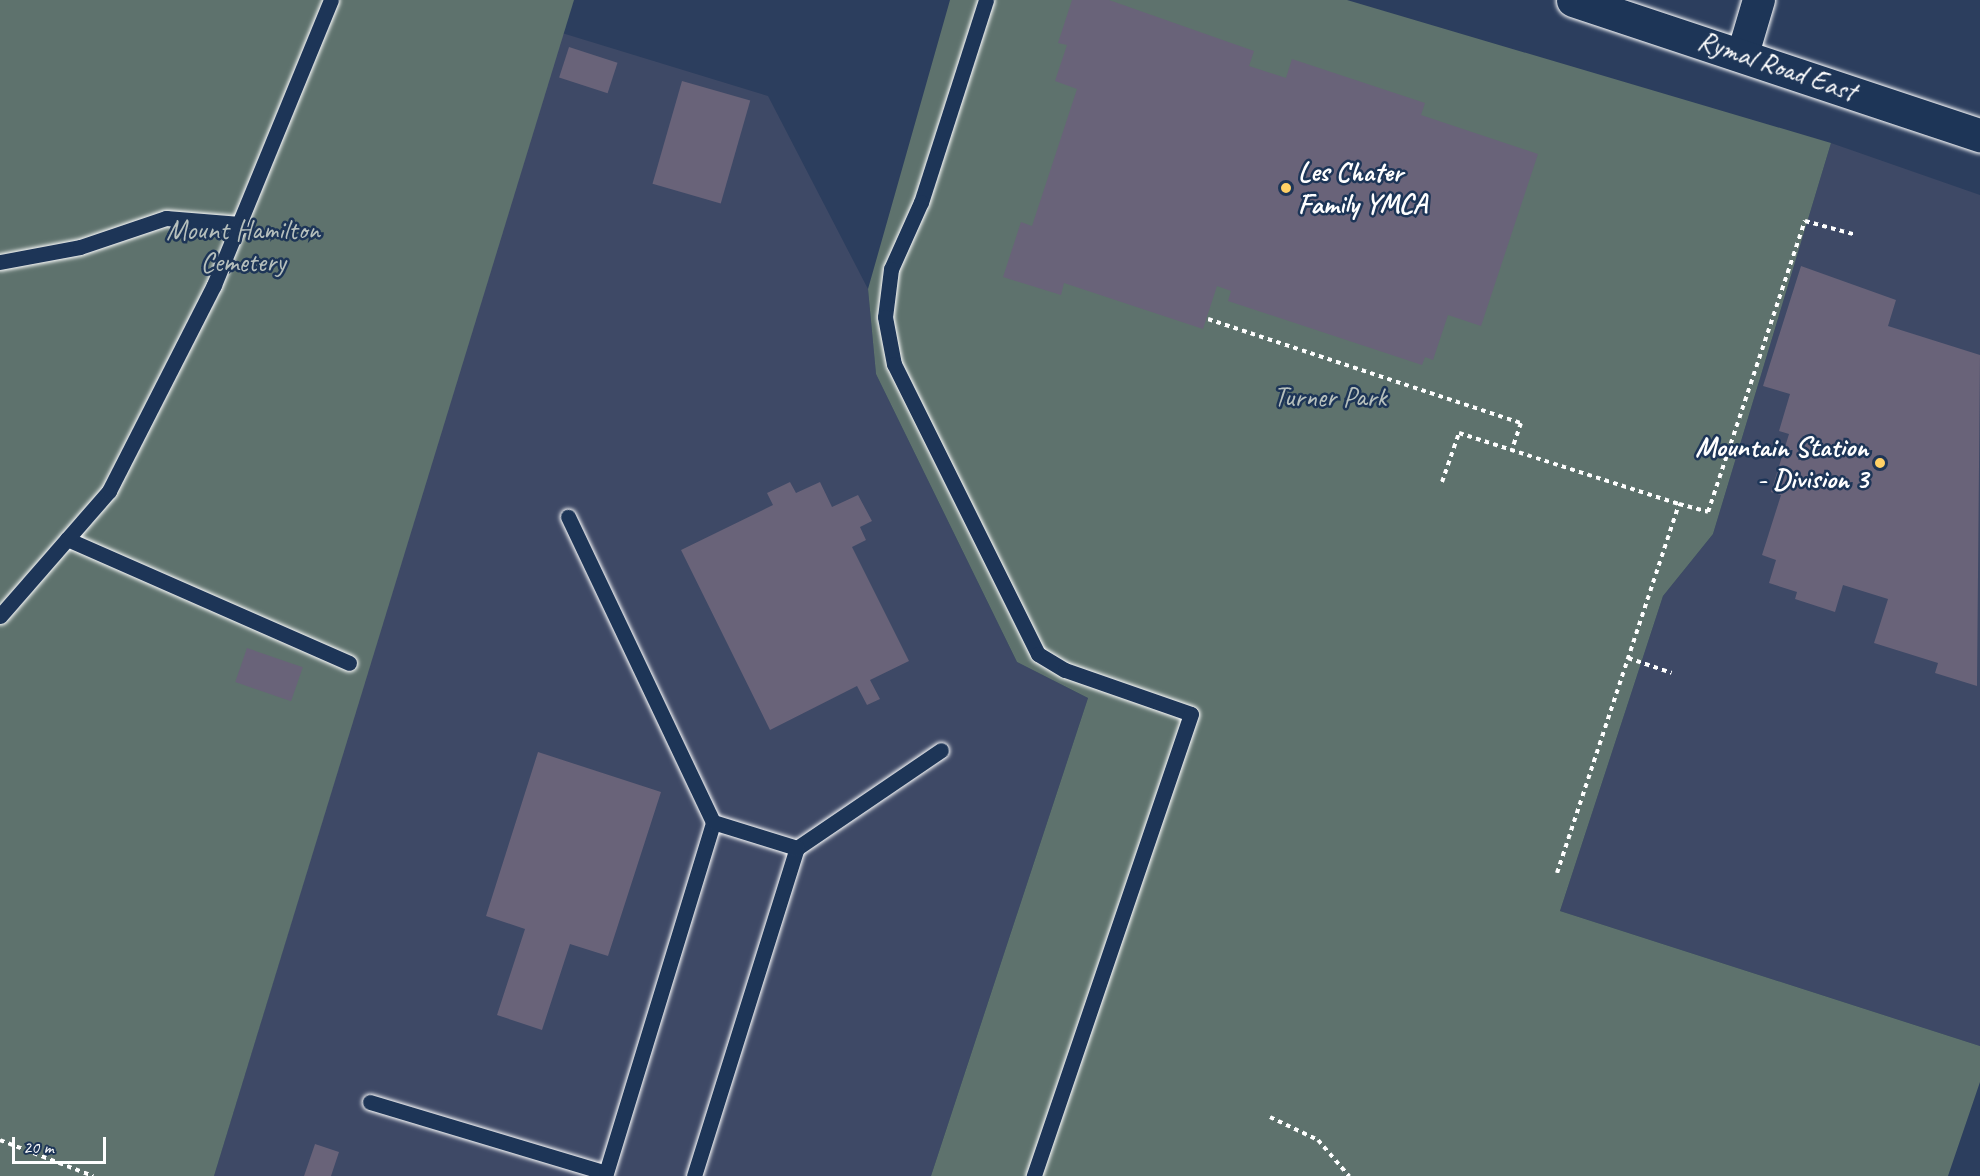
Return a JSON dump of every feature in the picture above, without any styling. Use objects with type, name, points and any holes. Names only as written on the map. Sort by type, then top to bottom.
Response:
[{"type":"main road","name":"Rymal Road East","points":[[1574,0],[1743,54],[1980,135]]},
{"type":"street","points":[[1743,54],[1759,0]]},
{"type":"lane","points":[[0,616],[110,491],[240,224],[331,0]]},
{"type":"lane","points":[[986,0],[921,202],[891,269],[885,317],[894,364],[1038,654],[1065,670],[1191,714],[1034,1176]]},
{"type":"lane","points":[[0,262],[80,247],[166,218],[240,224]]},
{"type":"lane","points":[[370,1102],[611,1175],[713,822],[568,517]]},
{"type":"lane","points":[[67,539],[349,663]]},
{"type":"lane","points":[[694,1176],[797,848],[941,750]]},
{"type":"lane","points":[[713,822],[797,848]]},
{"type":"path","points":[[1442,482],[1459,433],[1708,512],[1805,221],[1853,234]]},
{"type":"path","points":[[1208,320],[1521,423],[1512,449]]},
{"type":"path","points":[[1557,873],[1679,504]]},
{"type":"path","points":[[1628,658],[1672,673]]},
{"type":"path","points":[[1270,1117],[1318,1140],[1349,1176]]},
{"type":"path","points":[[0,1140],[93,1176]]},
{"type":"shaded area","points":[[562,33],[768,96],[868,289],[876,374],[1017,662],[1088,698],[931,1176],[214,1176]]},
{"type":"shaded area","points":[[1831,143],[1980,195],[1980,1046],[1560,911],[1663,596],[1713,534]]},
{"type":"green space","name":"Mount Hamilton Cemetery","points":[[0,0],[574,0],[214,1176],[0,1176]]},
{"type":"green space","name":"Turner Park","points":[[950,0],[1347,0],[1831,143],[1713,534],[1663,596],[1560,911],[1980,1046],[1980,1082],[1948,1176],[931,1176],[1088,698],[1017,662],[876,374],[868,289]]},
{"type":"building","name":"Les Chater Family YMCA","points":[[1072,0],[1109,0],[1254,51],[1249,66],[1286,78],[1292,59],[1425,103],[1421,115],[1538,154],[1481,326],[1448,315],[1433,360],[1425,357],[1422,365],[1228,301],[1231,291],[1217,286],[1203,329],[1064,283],[1061,295],[1003,277],[1021,222],[1032,226],[1077,89],[1055,81],[1067,45],[1058,43]]},
{"type":"building","points":[[569,47],[618,63],[608,93],[559,77]]},
{"type":"building","points":[[682,81],[750,101],[721,203],[653,184]]},
{"type":"building","name":"Mountain Station - Division 3","points":[[1801,266],[1896,300],[1888,326],[1980,355],[1977,686],[1935,673],[1938,663],[1874,643],[1888,599],[1843,585],[1835,612],[1795,599],[1797,592],[1769,583],[1776,560],[1762,555],[1781,495],[1771,492],[1789,434],[1779,431],[1790,394],[1763,386]]},
{"type":"building","points":[[790,482],[796,493],[820,482],[832,507],[858,495],[872,521],[860,527],[866,540],[852,547],[909,661],[870,680],[880,699],[867,705],[857,686],[770,730],[681,550],[773,505],[767,493]]},
{"type":"building","points":[[247,648],[303,667],[291,701],[235,682]]},
{"type":"building","points":[[538,752],[661,792],[608,956],[570,944],[542,1030],[497,1015],[525,929],[486,916]]},
{"type":"building","points":[[315,1144],[339,1152],[331,1176],[304,1176]]},
{"type":"place","name":"Les Chater Family YMCA","points":[[1286,188]]},
{"type":"place","name":"Mountain Station - Division 3","points":[[1880,463]]}]
